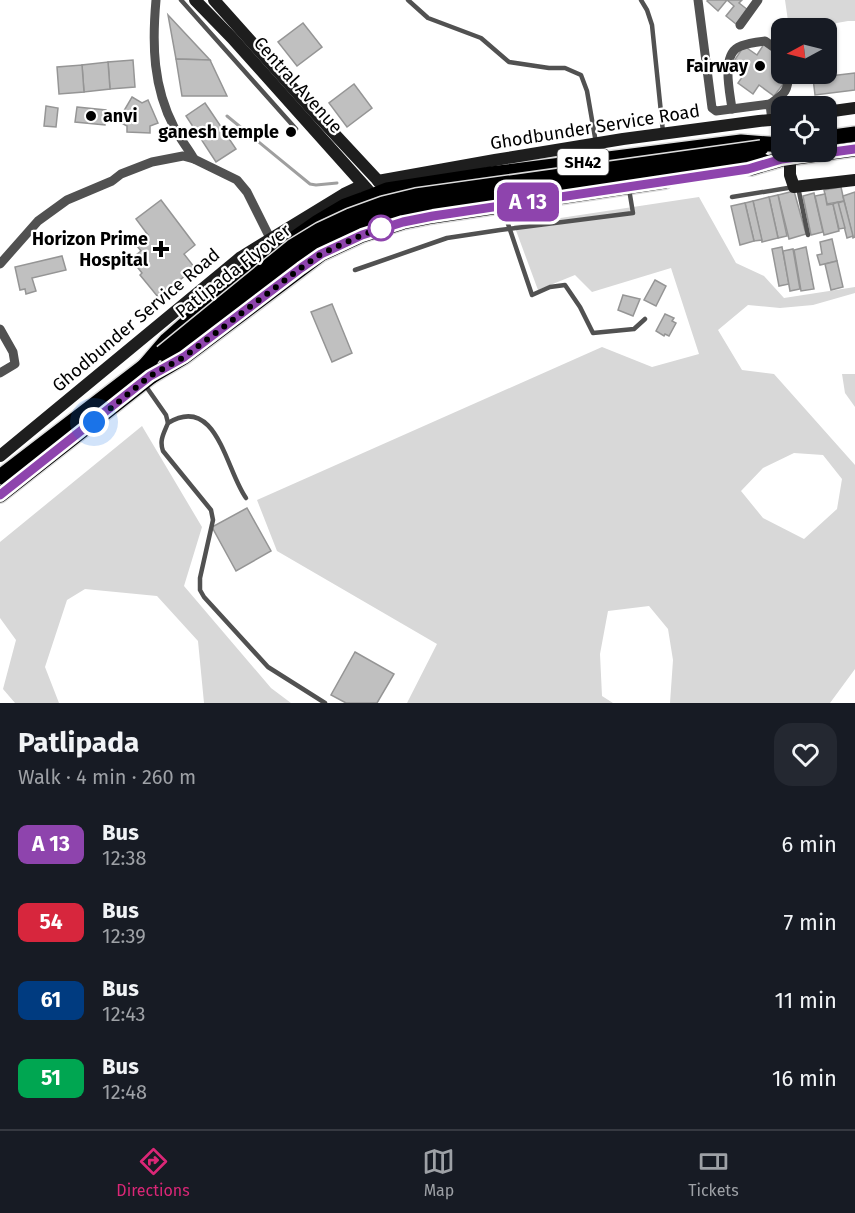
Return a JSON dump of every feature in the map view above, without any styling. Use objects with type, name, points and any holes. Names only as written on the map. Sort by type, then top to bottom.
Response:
[{"type":"main road","points":[[837,136],[855,134]]},
{"type":"main road","name":"SH42","points":[[0,495],[145,376],[167,340],[235,280],[368,190],[383,186],[741,142],[771,148]]},
{"type":"main road","name":"SH42","points":[[837,150],[855,149]]},
{"type":"main road","name":"Patlipada Flyover","points":[[145,376],[292,247],[320,230],[383,204],[416,196],[771,153]]},
{"type":"main road","name":"SH42","points":[[0,477],[145,376],[184,357],[321,254],[362,235],[397,223],[748,169],[771,158]]},
{"type":"street","points":[[156,0],[155,67],[161,97],[174,128],[194,159]]},
{"type":"street","name":"Central Avenue","points":[[195,0],[232,38],[397,223]]},
{"type":"street","name":"Central Avenue","points":[[214,0],[383,186],[397,223]]},
{"type":"street","points":[[698,0],[712,108],[716,111],[770,104],[784,94],[789,84]]},
{"type":"street","points":[[740,25],[758,0]]},
{"type":"street","points":[[732,109],[727,68],[732,52],[738,46],[765,40],[771,44]]},
{"type":"street","points":[[837,110],[855,108]]},
{"type":"street","name":"Ghodbunder Service Road","points":[[383,186],[596,143],[771,120]]},
{"type":"street","points":[[0,264],[38,221],[67,200],[152,162],[183,156],[237,180],[247,192],[270,238]]},
{"type":"street","points":[[787,162],[796,188],[855,180]]},
{"type":"street","name":"Ghodbunder Service Road","points":[[0,456],[241,257],[344,194],[368,190]]},
{"type":"street","points":[[0,329],[13,352],[15,364],[0,373]]},
{"type":"lane","points":[[181,0],[296,129]]},
{"type":"lane","points":[[408,0],[428,18],[481,38],[509,62],[565,68],[581,75],[587,92],[596,143]]},
{"type":"lane","points":[[641,0],[652,25],[663,133]]},
{"type":"lane","points":[[355,270],[447,238],[633,213],[629,187]]},
{"type":"lane","points":[[732,196],[796,188],[808,235]]},
{"type":"lane","points":[[501,206],[532,295],[550,287],[565,285],[580,307],[593,333],[633,329],[645,319]]},
{"type":"lane","points":[[145,376],[168,423]]},
{"type":"lane","points":[[246,498],[239,489],[227,455],[211,428],[202,419],[191,415],[179,416],[168,423],[161,437],[160,444],[163,451],[211,510],[213,520],[200,578],[200,590],[268,667],[325,703]]},
{"type":"shaded area","points":[[785,0],[855,0],[855,21],[837,23],[837,18],[788,18]]},
{"type":"shaded area","points":[[699,197],[736,263],[764,276],[784,298],[855,287],[855,293],[813,305],[780,308],[748,305],[718,330],[742,370],[774,374],[855,465],[855,669],[830,703],[670,703],[673,660],[668,629],[649,606],[608,611],[600,654],[602,696],[613,703],[407,703],[437,644],[277,551],[257,500],[602,347],[652,367],[699,354],[671,268],[592,292],[575,275],[538,290],[514,225]],"holes":[[[794,453],[823,455],[842,479],[837,509],[804,539],[763,518],[741,491],[763,468]]]},
{"type":"shaded area","points":[[842,374],[855,374],[855,407],[845,393]]},
{"type":"shaded area","points":[[142,426],[202,527],[184,586],[271,688],[291,703],[204,703],[198,641],[157,596],[85,589],[67,600],[45,667],[59,703],[15,703],[3,689],[16,640],[0,618],[0,542]]},
{"type":"building","points":[[708,0],[727,0],[718,11]]},
{"type":"building","points":[[727,0],[742,0],[739,3],[748,10],[736,24],[726,16],[734,6]]},
{"type":"building","points":[[168,15],[210,60],[176,59]]},
{"type":"building","points":[[303,23],[322,47],[297,66],[278,42]]},
{"type":"building","name":"Fairway","points":[[764,44],[771,49],[771,84],[783,84],[774,96],[759,85],[753,94],[738,83],[747,70],[734,61],[744,46],[757,55]]},
{"type":"building","points":[[176,59],[210,60],[227,96],[182,96]]},
{"type":"building","points":[[133,60],[135,87],[110,89],[108,62]]},
{"type":"building","points":[[108,62],[110,89],[84,92],[82,65]]},
{"type":"building","points":[[82,65],[84,92],[59,94],[57,67]]},
{"type":"building","points":[[855,73],[855,90],[815,95],[814,84],[837,84],[837,75]]},
{"type":"building","points":[[354,84],[372,108],[347,127],[329,103]]},
{"type":"building","points":[[132,97],[142,103],[148,100],[158,123],[150,126],[150,133],[127,132],[127,126],[118,121]]},
{"type":"building","points":[[205,103],[236,149],[216,162],[186,116]]},
{"type":"building","points":[[46,106],[58,108],[56,127],[44,126]]},
{"type":"building","name":"anvi","points":[[77,107],[106,110],[105,125],[75,122]]},
{"type":"building","points":[[841,187],[844,201],[827,204],[824,190]]},
{"type":"building","points":[[794,191],[806,234],[789,239],[778,195]]},
{"type":"building","points":[[855,192],[855,237],[853,238],[843,196]]},
{"type":"building","points":[[814,193],[823,232],[811,235],[803,196]]},
{"type":"building","points":[[825,194],[827,205],[833,204],[839,231],[824,235],[815,196]]},
{"type":"building","points":[[778,195],[787,236],[778,238],[769,197]]},
{"type":"building","points":[[769,197],[778,238],[762,242],[753,201]]},
{"type":"building","points":[[161,200],[195,245],[184,254],[195,268],[158,297],[140,275],[142,273],[131,259],[141,251],[134,242],[148,235],[136,219]]},
{"type":"building","points":[[753,201],[762,240],[754,241],[745,203]]},
{"type":"building","points":[[844,201],[853,236],[847,238],[838,203]]},
{"type":"building","points":[[838,202],[845,228],[839,229],[833,204]]},
{"type":"building","points":[[745,203],[754,241],[740,245],[731,206]]},
{"type":"building","points":[[832,239],[837,261],[820,265],[817,255],[822,254],[820,242]]},
{"type":"building","points":[[782,247],[789,284],[779,286],[772,249]]},
{"type":"building","points":[[806,247],[814,289],[801,291],[794,250]]},
{"type":"building","points":[[793,249],[800,289],[790,291],[783,251]]},
{"type":"building","points":[[62,256],[66,270],[32,278],[36,291],[26,294],[25,289],[20,290],[15,267]]},
{"type":"building","points":[[837,261],[843,287],[831,290],[825,264]]},
{"type":"building","points":[[655,280],[666,286],[656,306],[644,300]]},
{"type":"building","points":[[623,295],[640,299],[633,316],[618,310]]},
{"type":"building","points":[[332,304],[352,353],[332,362],[311,312]]},
{"type":"building","points":[[665,314],[674,318],[672,321],[676,323],[669,336],[656,331]]},
{"type":"building","points":[[247,508],[271,551],[236,571],[212,527]]},
{"type":"building","points":[[355,652],[394,674],[377,703],[346,703],[331,695]]},
{"type":"waterway","points":[[227,116],[310,184],[337,183]]},
{"type":"bus line","points":[[0,495],[150,376],[184,357],[321,254],[362,235],[391,225],[433,216],[748,169],[782,159],[855,149]]},
{"type":"place","name":"Fairway","points":[[760,66]]},
{"type":"place","name":"anvi","points":[[91,116]]},
{"type":"place","name":"ganesh temple","points":[[291,132]]},
{"type":"place","name":"Horizon Prime Hospital","points":[[161,249]]},
{"type":"route","points":[[94,422],[150,376],[184,357],[321,254],[381,228]]}]
